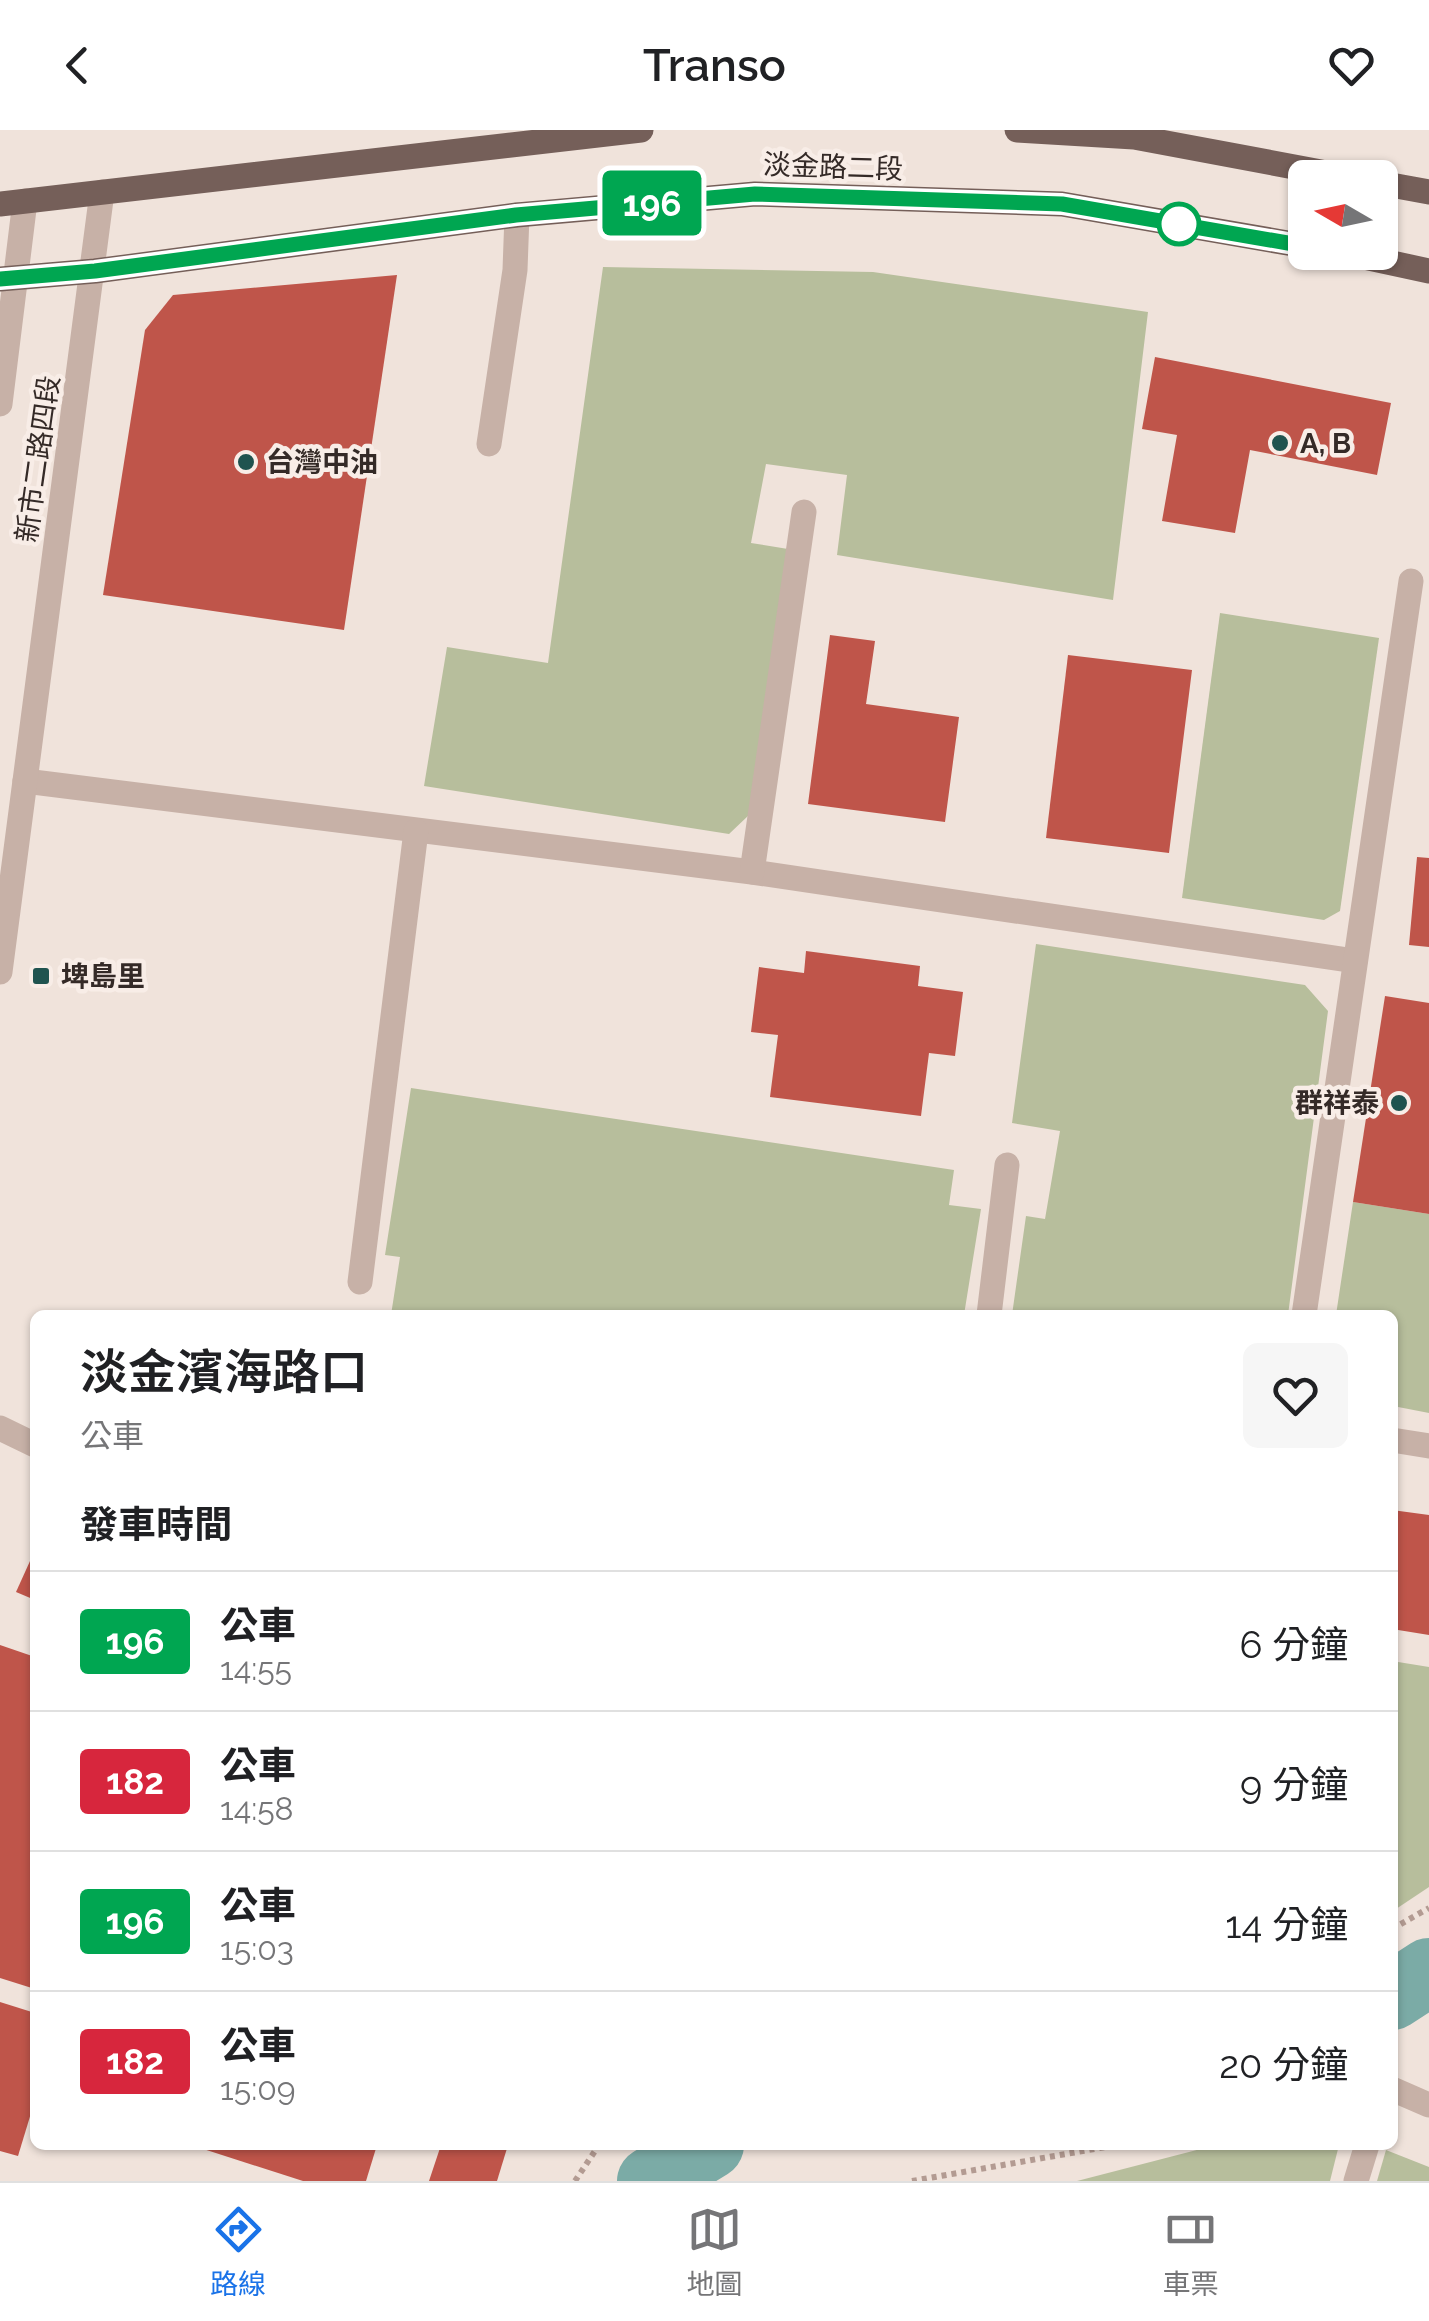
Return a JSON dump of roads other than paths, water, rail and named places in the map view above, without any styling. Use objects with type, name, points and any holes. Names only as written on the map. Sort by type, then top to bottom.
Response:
[{"type":"main road","points":[[12,202],[641,130]]},
{"type":"main road","points":[[1017,130],[1134,137],[1288,166]]},
{"type":"main road","points":[[1398,186],[1429,192]]},
{"type":"main road","name":"淡金路二段","points":[[8,278],[95,271],[516,215],[755,194],[1062,204],[1288,243]]},
{"type":"main road","points":[[1398,264],[1429,271]]},
{"type":"street","name":"新市二路四段","points":[[0,972],[95,271],[102,192]]},
{"type":"street","name":"新市二路四段","points":[[0,404],[12,202]]},
{"type":"street","points":[[489,444],[516,270],[516,215]]},
{"type":"street","points":[[752,872],[804,512]]},
{"type":"street","points":[[1305,1310],[1411,581]]},
{"type":"street","points":[[26,782],[752,872],[1355,961]]},
{"type":"street","points":[[360,1282],[416,831]]},
{"type":"street","points":[[990,1310],[1007,1166]]},
{"type":"street","points":[[0,1428],[30,1442]]},
{"type":"street","points":[[1398,1441],[1429,1446]]},
{"type":"street","points":[[1398,2092],[1429,2105]]},
{"type":"street","points":[[1356,2181],[1365,2150]]},
{"type":"waterway","points":[[1398,1992],[1429,1972]]},
{"type":"waterway","points":[[651,2181],[702,2150]]},
{"type":"place","name":"A, B","points":[[1280,443]]},
{"type":"place","name":"台灣中油","points":[[246,462]]},
{"type":"place","name":"埤島里","points":[[41,976]]},
{"type":"place","name":"群祥泰","points":[[1399,1103]]}]
